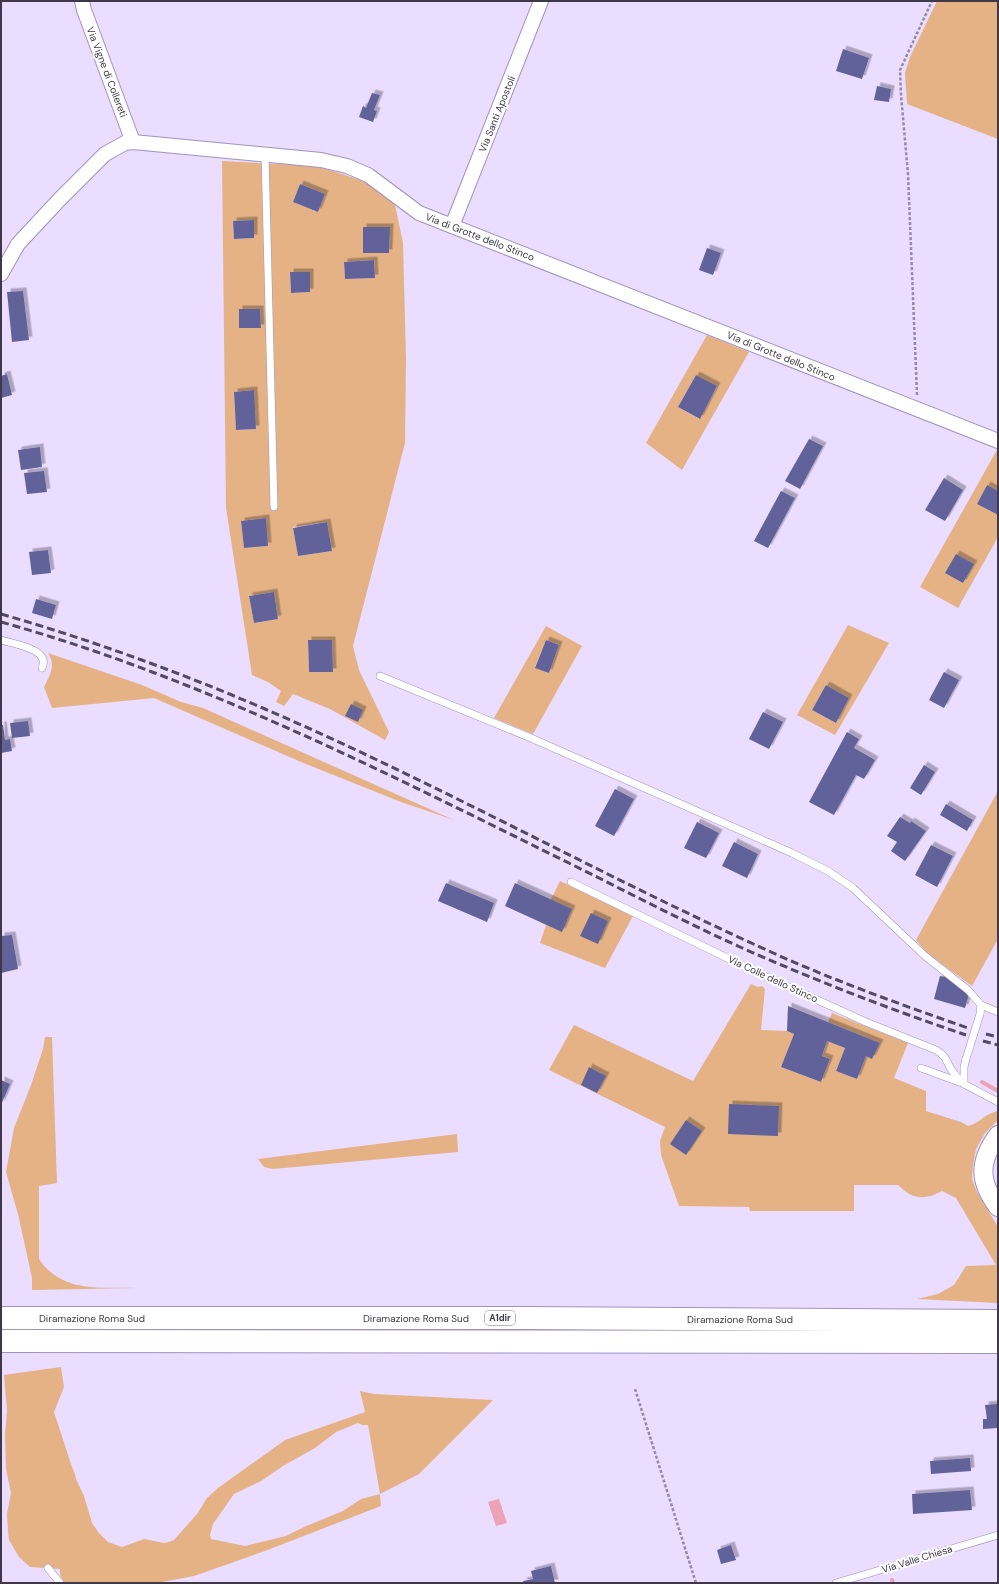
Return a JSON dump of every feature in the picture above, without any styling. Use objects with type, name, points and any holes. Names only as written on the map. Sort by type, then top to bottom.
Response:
[{"type":"highway","name":"Diramazione Roma Sud","points":[[1,1318],[534,1318],[998,1321]]},
{"type":"highway","points":[[1,1341],[998,1342]]},
{"type":"street","name":"Via Vigne di Collereti","points":[[82,1],[133,142]]},
{"type":"street","name":"Via Santi Apostoli","points":[[452,226],[541,1]]},
{"type":"street","name":"Via di Grotte dello Stinco","points":[[1,274],[18,244],[59,200],[105,154],[125,143],[133,142],[321,160],[347,166],[368,175],[419,213],[998,441]]},
{"type":"street","points":[[998,1135],[987,1157],[983,1174],[986,1189],[998,1207]]},
{"type":"lane","points":[[265,155],[274,507]]},
{"type":"lane","points":[[1,640],[38,652],[43,657],[42,668]]},
{"type":"lane","points":[[380,676],[530,738],[792,853],[828,871],[859,894],[925,956],[968,990],[981,1005],[998,1012]]},
{"type":"lane","name":"Via Colle dello Stinco","points":[[571,882],[758,973],[866,1022],[936,1050],[943,1054],[953,1072],[964,1084],[998,1102]]},
{"type":"lane","points":[[921,1068],[964,1084],[964,1067],[980,1014],[981,1005]]},
{"type":"lane","name":"Via Valle Chiesa","points":[[836,1583],[998,1535]]},
{"type":"lane","points":[[48,1568],[60,1583]]},
{"type":"path","points":[[913,408],[917,396],[908,174],[900,95],[900,70],[932,1]]},
{"type":"path","points":[[635,1389],[696,1583]]},
{"type":"shaded area","points":[[937,1],[998,1],[998,139],[907,104],[905,73],[910,57]]},
{"type":"shaded area","points":[[222,161],[313,166],[360,180],[381,191],[395,205],[403,243],[406,359],[405,443],[353,646],[359,670],[389,732],[385,740],[330,709],[293,694],[284,706],[276,702],[281,691],[268,682],[252,675],[226,508]],"holes":[[[300,184],[325,194],[318,212],[293,202]],[[254,220],[254,238],[234,239],[233,221]],[[390,227],[389,253],[363,253]],[[374,260],[375,278],[345,279],[344,262]],[[290,272],[310,272],[310,292],[291,293]],[[239,309],[260,309],[261,328]],[[253,390],[256,429],[236,430],[234,392]],[[265,518],[268,546],[244,548],[241,521]],[[327,522],[332,551],[298,556],[293,527]],[[274,592],[278,619],[254,623],[249,596]],[[308,640],[332,640],[333,672],[309,672]]]},
{"type":"shaded area","points":[[707,335],[749,352],[682,470],[646,443]],"holes":[[[696,375],[717,387],[699,419],[678,407]]]},
{"type":"shaded area","points":[[998,448],[998,491],[987,485],[977,504],[998,515],[998,537],[958,608],[920,587]]},
{"type":"shaded area","points":[[848,625],[889,643],[835,735],[797,715]],"holes":[[[826,685],[849,698],[836,723],[812,710]]]},
{"type":"shaded area","points":[[546,626],[582,646],[533,734],[494,718]],"holes":[[[546,640],[559,645],[549,673],[535,667]]]},
{"type":"shaded area","points":[[48,653],[142,685],[181,702],[203,708],[454,820],[401,802],[301,762],[154,698],[52,708],[44,687],[52,666]]},
{"type":"shaded area","points":[[998,791],[998,939],[972,986],[927,953],[916,940]]},
{"type":"shaded area","points":[[560,881],[633,916],[605,968],[540,943],[546,925],[540,922]]},
{"type":"shaded area","points":[[751,984],[758,987],[762,986],[765,989],[761,1030],[787,1031],[794,1034],[781,1067],[821,1082],[830,1059],[822,1056],[827,1041],[845,1048],[836,1071],[857,1079],[866,1056],[872,1058],[880,1043],[828,1022],[832,1013],[908,1043],[894,1078],[926,1091],[926,1111],[961,1122],[968,1126],[976,1123],[993,1112],[998,1111],[998,1120],[985,1133],[976,1149],[972,1179],[977,1192],[998,1227],[998,1303],[917,1299],[938,1294],[954,1285],[966,1266],[996,1265],[956,1198],[942,1191],[930,1196],[913,1196],[898,1185],[854,1185],[854,1211],[750,1211],[749,1207],[679,1206],[661,1155],[660,1141],[665,1127],[549,1070],[574,1025],[693,1081]]},
{"type":"shaded area","points":[[45,1037],[52,1037],[57,1183],[39,1186],[39,1259],[48,1270],[59,1278],[70,1283],[95,1287],[136,1288],[32,1290],[32,1278],[18,1214],[6,1172],[14,1128],[31,1085],[43,1049]]},
{"type":"shaded area","points":[[457,1134],[458,1152],[273,1169],[264,1167],[258,1159]]},
{"type":"shaded area","points":[[61,1367],[64,1387],[54,1412],[76,1479],[84,1496],[92,1523],[108,1542],[122,1547],[144,1539],[164,1543],[174,1540],[197,1514],[207,1498],[218,1488],[285,1440],[365,1412],[360,1391],[374,1394],[493,1400],[419,1474],[380,1494],[381,1506],[265,1551],[194,1576],[157,1583],[64,1583],[60,1574],[60,1569],[30,1567],[19,1557],[9,1540],[7,1514],[11,1493],[6,1469],[5,1435],[7,1411],[4,1375]],"holes":[[[358,1423],[368,1425],[380,1494],[361,1499],[343,1511],[286,1536],[245,1546],[211,1539],[210,1535],[213,1524],[234,1494],[261,1481],[283,1466],[315,1448],[336,1432]]]},
{"type":"shaded area","points":[[499,1499],[507,1523],[496,1526],[488,1502]]},
{"type":"building","points":[[843,49],[869,58],[862,79],[836,71]]},
{"type":"building","points":[[877,86],[891,89],[889,102],[874,100]]},
{"type":"building","points":[[372,93],[380,95],[374,110],[377,111],[373,122],[359,117],[363,106],[366,108]]},
{"type":"building","points":[[300,184],[325,194],[318,212],[293,202]]},
{"type":"building","points":[[254,220],[254,238],[234,239],[233,221]]},
{"type":"building","points":[[363,227],[390,227],[389,253],[363,253]]},
{"type":"building","points":[[707,248],[721,253],[713,275],[699,270]]},
{"type":"building","points":[[374,260],[375,278],[345,279],[344,262]]},
{"type":"building","points":[[290,272],[310,272],[310,292],[291,293]]},
{"type":"building","points":[[23,291],[29,340],[12,342],[7,292]]},
{"type":"building","points":[[239,309],[260,309],[261,328],[239,328]]},
{"type":"building","points":[[7,374],[12,395],[1,398],[1,376]]},
{"type":"building","points":[[696,375],[717,386],[700,419],[678,407]]},
{"type":"building","points":[[254,390],[256,429],[236,430],[234,392]]},
{"type":"building","points":[[809,439],[823,446],[800,489],[785,481]]},
{"type":"building","points":[[40,447],[42,467],[21,470],[18,450]]},
{"type":"building","points":[[44,471],[47,492],[27,494],[24,473]]},
{"type":"building","points":[[944,478],[963,490],[945,521],[925,510]]},
{"type":"building","points":[[987,485],[998,491],[998,515],[977,504]]},
{"type":"building","points":[[781,491],[795,498],[768,548],[754,541]]},
{"type":"building","points":[[266,518],[268,546],[244,548],[241,521]]},
{"type":"building","points":[[327,522],[332,551],[298,556],[293,528]]},
{"type":"building","points":[[48,550],[51,573],[32,575],[29,552]]},
{"type":"building","points":[[956,554],[974,564],[963,583],[945,573]]},
{"type":"building","points":[[274,592],[278,619],[254,623],[249,596]]},
{"type":"building","points":[[36,599],[56,605],[52,619],[32,613]]},
{"type":"building","points":[[308,640],[332,640],[333,672],[309,672]]},
{"type":"building","points":[[546,640],[559,645],[549,673],[535,668]]},
{"type":"building","points":[[944,672],[959,680],[944,708],[929,700]]},
{"type":"building","points":[[826,685],[849,698],[836,723],[812,710]]},
{"type":"building","points":[[351,704],[363,710],[358,722],[345,716]]},
{"type":"building","points":[[763,712],[783,722],[769,749],[749,739]]},
{"type":"building","points":[[28,721],[30,736],[12,738],[10,723]]},
{"type":"building","points":[[1,725],[3,725],[5,740],[10,739],[12,751],[1,753]]},
{"type":"building","points":[[847,732],[859,739],[854,748],[875,760],[864,779],[856,775],[834,815],[809,802]]},
{"type":"building","points":[[924,765],[935,772],[921,795],[910,788]]},
{"type":"building","points":[[615,789],[634,799],[614,836],[595,826]]},
{"type":"building","points":[[946,804],[973,820],[967,831],[940,815]]},
{"type":"building","points":[[900,817],[910,823],[911,821],[926,831],[905,861],[891,851],[897,842],[887,836]]},
{"type":"building","points":[[697,822],[719,833],[706,858],[684,848]]},
{"type":"building","points":[[734,842],[758,854],[747,878],[722,866]]},
{"type":"building","points":[[931,845],[953,856],[937,887],[915,875]]},
{"type":"building","points":[[446,883],[494,903],[487,922],[438,901]]},
{"type":"building","points":[[515,883],[572,909],[562,932],[505,906]]},
{"type":"building","points":[[591,913],[608,921],[598,944],[580,936]]},
{"type":"building","points":[[12,935],[18,969],[1,973],[1,936]]},
{"type":"building","points":[[940,976],[950,978],[969,994],[965,1008],[934,999]]},
{"type":"building","points":[[788,1006],[880,1043],[872,1059],[866,1056],[857,1079],[836,1071],[845,1048],[827,1041],[822,1056],[830,1059],[821,1082],[781,1067],[794,1034],[787,1031]]},
{"type":"building","points":[[589,1067],[606,1076],[597,1093],[581,1085]]},
{"type":"building","points":[[1,1080],[10,1084],[1,1105]]},
{"type":"building","points":[[729,1104],[779,1106],[778,1136],[728,1134]]},
{"type":"building","points":[[686,1120],[702,1131],[686,1155],[670,1144]]},
{"type":"building","points":[[997,1404],[998,1428],[983,1429],[983,1419],[987,1419],[985,1405]]},
{"type":"building","points":[[970,1458],[971,1471],[931,1474],[930,1461]]},
{"type":"building","points":[[970,1490],[972,1510],[913,1514],[912,1494]]},
{"type":"building","points":[[731,1545],[736,1560],[721,1564],[717,1550]]},
{"type":"building","points":[[551,1566],[555,1583],[524,1583],[523,1581],[533,1579],[531,1571]]},
{"type":"waterway","points":[[982,1082],[998,1091]]},
{"type":"railway","points":[[1,614],[134,657],[265,709],[393,767],[644,892],[795,963],[844,983],[968,1028]]},
{"type":"railway","points":[[1,622],[77,645],[151,672],[298,732],[441,800],[740,947],[852,994],[966,1035]]},
{"type":"railway","points":[[986,1034],[998,1037]]},
{"type":"railway","points":[[983,1041],[998,1045]]}]
